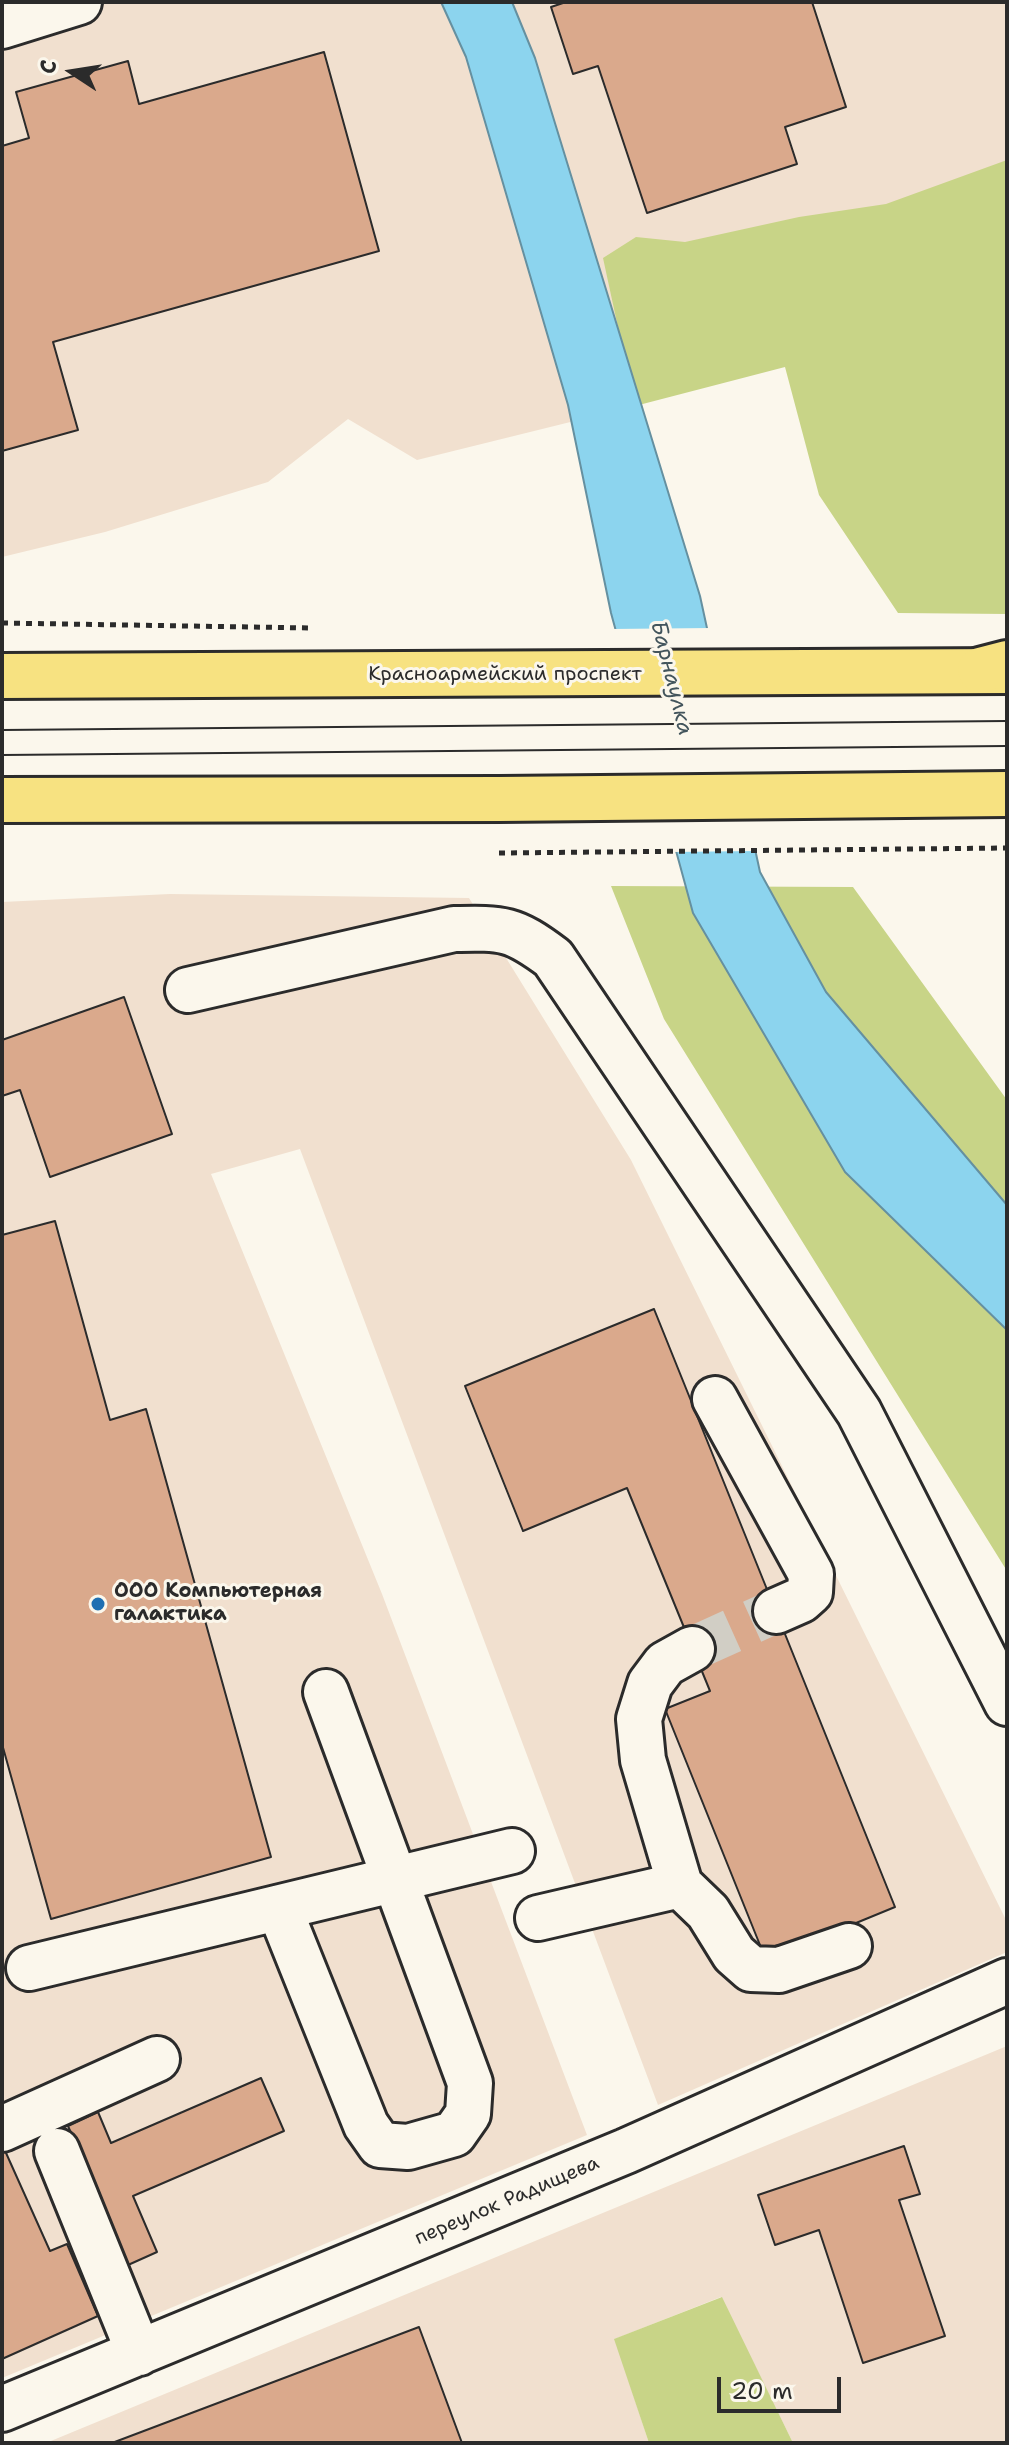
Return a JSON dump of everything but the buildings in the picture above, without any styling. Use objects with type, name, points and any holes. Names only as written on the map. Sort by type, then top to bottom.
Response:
[{"type":"main road","name":"Красноармейский проспект","points":[[2,676],[498,675],[998,668]]},
{"type":"main road","points":[[2,800],[1007,794]]},
{"type":"lane","points":[[2,26],[79,2]]},
{"type":"lane","points":[[188,990],[454,929],[495,928],[525,937],[553,958],[859,1412],[1007,1703]]},
{"type":"lane","points":[[715,1399],[811,1574],[810,1592],[801,1600],[776,1611]]},
{"type":"lane","points":[[692,1649],[665,1664],[650,1684],[639,1719],[643,1760],[680,1885],[708,1912],[734,1954],[751,1969],[779,1970],[849,1946]]},
{"type":"lane","points":[[279,1908],[366,2125],[380,2145],[408,2147],[454,2134],[468,2114],[470,2083],[326,1692]]},
{"type":"lane","points":[[29,1968],[512,1851]]},
{"type":"lane","points":[[538,1918],[680,1885]]},
{"type":"lane","name":"переулок Радищева","points":[[2,2409],[626,2151],[1007,1981]]},
{"type":"lane","points":[[2,2129],[157,2059]]},
{"type":"lane","points":[[57,2151],[139,2353]]},
{"type":"path","points":[[2,623],[322,628]]},
{"type":"path","points":[[499,853],[1006,849]]},
{"type":"shaded area","points":[[2,2],[1007,2],[1007,265],[635,406],[417,460],[348,419],[268,482],[105,532],[2,557]]},
{"type":"shaded area","points":[[170,894],[469,898],[631,1160],[1007,1922],[1007,1952],[658,2105],[300,1149],[211,1174],[382,1594],[587,2135],[2,2378],[2,902]]},
{"type":"shaded area","points":[[1007,2046],[1007,2443],[793,2443],[721,2297],[615,2339],[649,2443],[46,2443]]},
{"type":"green space","points":[[1007,160],[1007,614],[898,613],[819,495],[785,367],[635,406],[603,258],[636,237],[685,242],[799,217],[886,204]]},
{"type":"green space","points":[[611,886],[853,887],[1007,1100],[1007,1571],[664,1019]]},
{"type":"green space","points":[[722,2297],[793,2443],[649,2443],[614,2339]]},
{"type":"water","name":"Барнаулка","points":[[441,2],[512,2],[535,58],[700,596],[760,872],[826,992],[1007,1205],[1007,1330],[845,1172],[693,913],[611,613],[568,405],[466,57]]},
{"type":"pier","points":[[711,628],[759,851],[672,852],[611,629]]},
{"type":"tunnel","points":[[692,1649],[776,1611]]},
{"type":"tram line","points":[[2,730],[1007,721]]},
{"type":"tram line","points":[[2,755],[1007,746]]},
{"type":"place","name":"ООО Компьютерная галактика","points":[[98,1604]]}]
